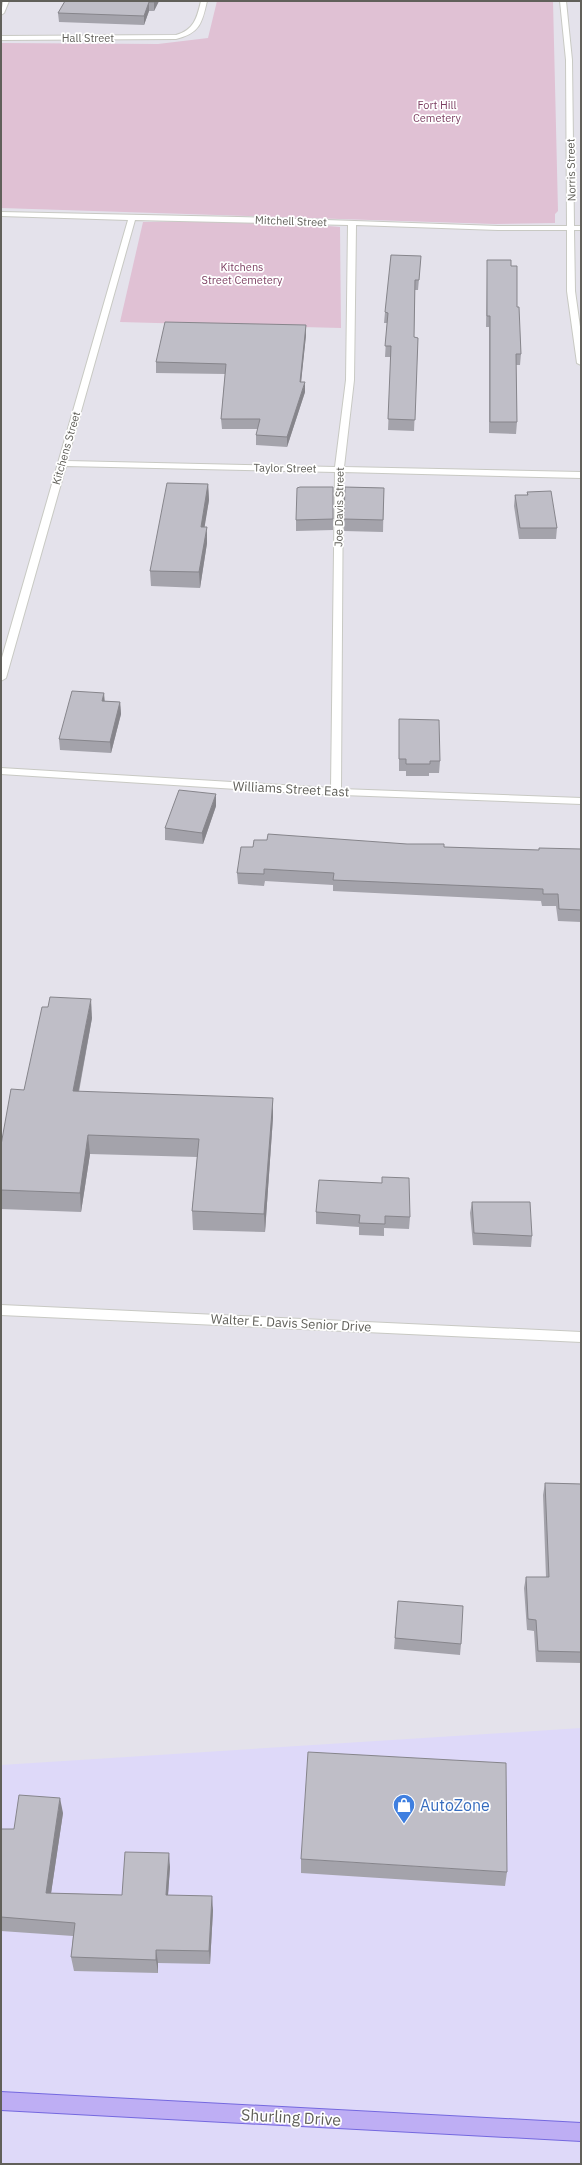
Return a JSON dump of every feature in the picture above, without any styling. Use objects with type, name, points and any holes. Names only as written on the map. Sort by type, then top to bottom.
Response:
[{"type":"main road","name":"Shurling Drive","points":[[1,2101],[581,2132]]},
{"type":"street","points":[[1,13],[6,1]]},
{"type":"street","name":"Hall Street","points":[[1,38],[176,37],[195,29],[198,24],[204,1]]},
{"type":"street","name":"Norris Street","points":[[563,1],[572,60],[571,291],[581,363]]},
{"type":"street","name":"Mitchell Street","points":[[1,214],[132,218],[238,219],[498,228],[581,228]]},
{"type":"street","name":"Kitchens Street","points":[[1,678],[5,644],[62,463],[132,218]]},
{"type":"street","name":"Joe Davis Street","points":[[336,792],[339,470],[350,380],[352,223]]},
{"type":"street","name":"Taylor Street","points":[[62,463],[581,475]]},
{"type":"street","name":"Williams Street East","points":[[1,771],[336,792],[581,801]]},
{"type":"street","name":"Walter E. Davis Senior Drive","points":[[1,1310],[581,1337]]},
{"type":"shaded area","points":[[581,1728],[581,2164],[1,2164],[1,1765]]},
{"type":"green space","name":"Fort Hill Cemetery","points":[[217,1],[553,1],[558,211],[555,214],[555,223],[495,224],[1,208],[1,43],[158,44],[208,38]]},
{"type":"green space","name":"Kitchens Street Cemetery","points":[[198,221],[293,223],[340,227],[341,328],[120,322],[143,222]]},
{"type":"building","points":[[65,1],[154,2],[149,2],[144,16],[58,13]]},
{"type":"building","points":[[391,255],[421,256],[419,280],[415,280],[414,337],[418,338],[415,420],[388,419],[391,346],[385,346],[388,313],[385,312]]},
{"type":"building","points":[[487,260],[511,260],[511,266],[517,266],[517,307],[519,307],[521,354],[516,354],[517,422],[490,422],[490,316],[487,316]]},
{"type":"building","points":[[165,322],[306,325],[300,382],[305,382],[287,437],[256,435],[260,419],[221,419],[226,364],[156,362]]},
{"type":"building","points":[[167,483],[208,484],[201,527],[207,527],[199,572],[150,571]]},
{"type":"building","points":[[333,487],[333,519],[296,520],[297,488]]},
{"type":"building","points":[[345,487],[384,488],[383,520],[344,519]]},
{"type":"building","points":[[551,491],[557,528],[520,528],[515,495],[528,495],[527,492]]},
{"type":"building","points":[[72,691],[104,693],[102,701],[120,702],[110,742],[59,739]]},
{"type":"building","points":[[399,719],[439,720],[440,761],[430,761],[430,764],[406,764],[406,759],[399,759]]},
{"type":"building","points":[[179,790],[216,794],[202,833],[165,828]]},
{"type":"building","points":[[268,834],[407,844],[444,844],[444,847],[539,850],[539,848],[581,849],[581,910],[559,909],[558,894],[543,894],[543,889],[333,880],[334,873],[264,869],[264,874],[237,873],[241,847],[253,847],[254,840],[267,840]]},
{"type":"building","points":[[50,997],[91,999],[73,1091],[273,1098],[264,1214],[192,1211],[199,1139],[88,1135],[80,1193],[1,1190],[1,1145],[11,1089],[24,1090],[42,1007],[48,1007]]},
{"type":"building","points":[[382,1177],[409,1178],[410,1217],[385,1216],[385,1224],[359,1223],[360,1215],[316,1212],[319,1180],[382,1183]]},
{"type":"building","points":[[472,1202],[530,1202],[532,1236],[474,1233]]},
{"type":"building","points":[[545,1483],[581,1484],[581,1652],[538,1651],[536,1620],[528,1619],[526,1577],[549,1577]]},
{"type":"building","points":[[398,1601],[463,1606],[461,1644],[395,1638]]},
{"type":"building","name":"AutoZone","points":[[308,1752],[506,1763],[507,1872],[301,1859]]},
{"type":"building","points":[[19,1795],[60,1798],[46,1893],[122,1895],[125,1852],[169,1853],[166,1895],[212,1896],[209,1951],[156,1950],[156,1960],[71,1957],[75,1923],[1,1917],[1,1829],[14,1829]]},
{"type":"place","name":"AutoZone","points":[[404,1824]]}]
